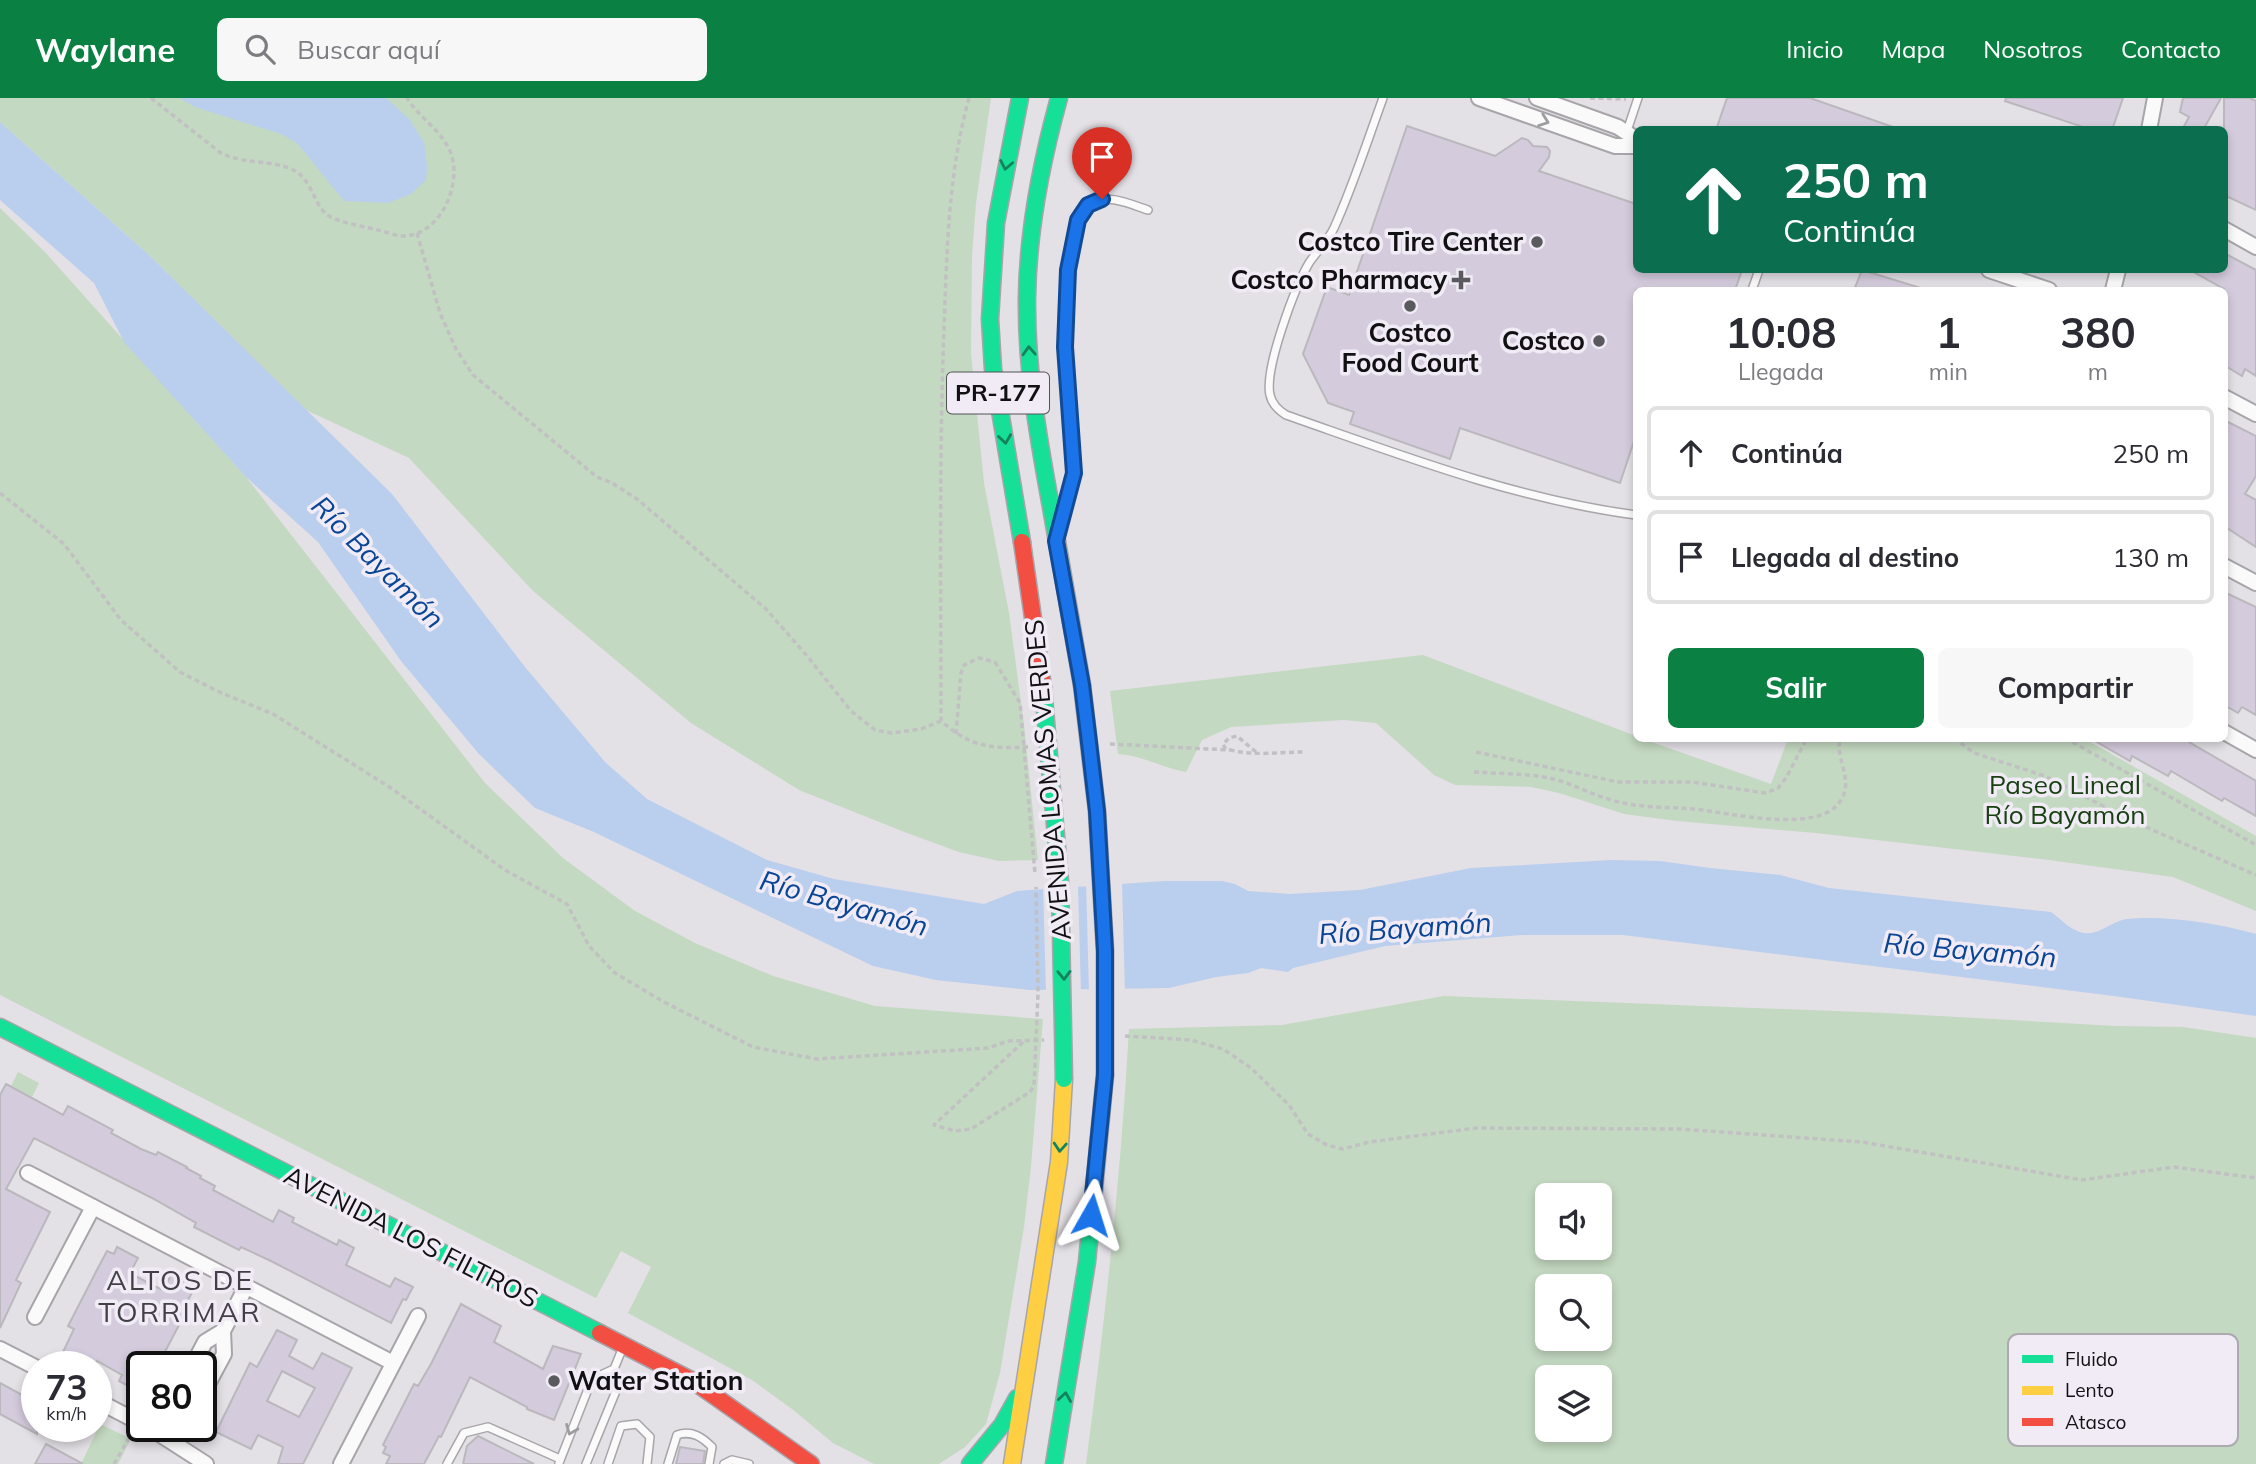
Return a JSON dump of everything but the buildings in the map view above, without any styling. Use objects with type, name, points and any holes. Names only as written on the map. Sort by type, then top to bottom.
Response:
[{"type":"main road","points":[[1010,98],[1016,116]]},
{"type":"main road","name":"AVENIDA LOMAS VERDES","points":[[1012,1464],[1059,1162],[1064,1079],[1062,915],[1052,766],[1036,631],[1015,514],[991,350],[992,248],[1020,98]]},
{"type":"main road","name":"AVENIDA LOMAS VERDES","points":[[1054,1464],[1087,1262],[1105,1075],[1105,951],[1097,811],[1082,685],[1030,383],[1026,307],[1030,227],[1047,137],[1059,98]]},
{"type":"main road","name":"AVENIDA LOS FILTROS","points":[[0,1027],[694,1381],[811,1464]]},
{"type":"main road","points":[[970,1464],[1002,1425],[1025,1384]]},
{"type":"street","points":[[1479,98],[1615,146],[1630,141],[1618,127],[1537,98]]},
{"type":"street","points":[[2150,126],[2155,98]]},
{"type":"street","points":[[2228,231],[2256,247]]},
{"type":"street","points":[[1998,273],[2040,287]]},
{"type":"street","points":[[2228,399],[2256,414]]},
{"type":"street","points":[[2228,568],[2256,583]]},
{"type":"street","points":[[2228,734],[2256,750]]},
{"type":"street","points":[[28,1173],[393,1363]]},
{"type":"street","points":[[35,1317],[93,1207]]},
{"type":"street","points":[[217,1358],[223,1354],[223,1331],[246,1287]]},
{"type":"street","points":[[341,1464],[418,1316]]},
{"type":"street","points":[[203,1351],[205,1342],[223,1331]]},
{"type":"street","points":[[0,1349],[21,1360]]},
{"type":"street","points":[[181,1442],[206,1464]]},
{"type":"lane","points":[[1383,98],[1332,232],[1308,265],[1299,284],[1271,366],[1270,397],[1277,409],[1286,415],[1436,468],[1538,496],[1633,514]]},
{"type":"lane","points":[[1630,141],[1637,99]]},
{"type":"lane","points":[[1056,541],[1074,473],[1065,347],[1068,270],[1074,233],[1082,212],[1097,200],[1111,199],[1148,210]]},
{"type":"lane","points":[[586,1464],[616,1391],[614,1369],[624,1345]]},
{"type":"lane","points":[[447,1464],[464,1433],[488,1426],[559,1462],[592,1379],[614,1369]]},
{"type":"lane","points":[[608,1464],[621,1426],[637,1424],[650,1437],[647,1464]]},
{"type":"lane","points":[[668,1464],[677,1435],[686,1432],[704,1438],[712,1447],[709,1464]]},
{"type":"lane","points":[[724,1464],[732,1460],[749,1464]]},
{"type":"path","points":[[151,98],[221,153],[234,160],[288,167],[304,176],[330,218],[400,236],[417,233],[431,225],[448,202],[454,186],[455,168],[449,148],[407,98]]},
{"type":"path","points":[[969,98],[951,187],[945,305],[940,440],[941,721],[956,734],[985,747],[1031,747]]},
{"type":"path","points":[[1590,98],[1637,99]]},
{"type":"path","points":[[417,233],[440,313],[456,349],[473,375],[597,477],[638,499],[766,609],[851,711],[875,730],[892,733],[921,729],[941,721]]},
{"type":"path","points":[[0,493],[64,544],[121,620],[180,673],[273,714],[391,788],[505,870],[567,904],[589,946],[615,973],[753,1047],[817,1059],[988,1048],[1008,1041],[1025,1041],[934,1125],[955,1131],[971,1129],[1030,1092],[1034,1086],[1038,994],[1035,867],[1020,703],[995,662],[979,658],[964,665],[956,734]]},
{"type":"path","points":[[1230,750],[1223,744],[1229,737],[1237,736],[1256,752]]},
{"type":"path","points":[[1476,752],[1618,782],[1692,782],[1765,793],[1778,788],[1786,778],[1805,742]]},
{"type":"path","points":[[1474,772],[1556,780],[1626,804],[1777,819],[1804,819],[1828,813],[1841,802],[1846,781],[1839,751],[1840,742]]},
{"type":"path","points":[[1959,742],[1974,754],[2045,776],[2163,836],[2256,875]]},
{"type":"path","points":[[2073,742],[2256,845]]},
{"type":"path","points":[[1098,745],[1304,752]]},
{"type":"path","points":[[1135,1035],[1191,1040],[1223,1049],[1251,1068],[1289,1105],[1308,1134],[1327,1146],[1343,1149],[1369,1142],[1476,1128],[1679,1129],[1861,1142],[2082,1180],[2174,1167],[2256,1178]]},
{"type":"path","points":[[114,1464],[126,1442]]},
{"type":"green space","points":[[0,98],[991,98],[976,203],[972,256],[971,353],[984,483],[1009,613],[1038,860],[999,861],[959,852],[907,833],[799,790],[691,723],[533,591],[409,458],[306,410],[150,256],[0,122]]},
{"type":"green space","points":[[0,208],[44,251],[246,477],[485,783],[563,858],[635,911],[695,943],[773,976],[875,1006],[1043,1019],[1024,1227],[1000,1373],[986,1424],[965,1447],[939,1464],[874,1464],[833,1443],[752,1380],[628,1313],[651,1267],[621,1251],[596,1298],[0,995]]},
{"type":"green space","name":"Paseo Lineal Río Bayamón","points":[[1423,655],[1633,735],[1633,742],[1652,742],[1771,784],[1787,742],[2090,742],[2256,836],[2256,911],[2173,877],[1816,833],[1624,814],[1531,787],[1455,785],[1434,775],[1376,723],[1344,720],[1231,727],[1202,740],[1186,772],[1118,754],[1110,691]]},
{"type":"green space","points":[[1444,996],[2183,1027],[2256,1038],[2256,1464],[1086,1464],[1122,1138],[1129,1029],[1282,1025]]},
{"type":"green space","points":[[18,1072],[39,1083],[32,1097],[11,1086]]},
{"type":"green space","points":[[112,1430],[126,1437],[126,1442],[129,1442],[118,1464],[81,1464],[91,1442],[112,1442]]},
{"type":"water","points":[[180,98],[386,98],[409,119],[424,142],[426,180],[411,194],[388,203],[344,201],[298,144],[281,134],[195,107]]},
{"type":"water","name":"Río Bayamón","points":[[0,122],[150,256],[392,494],[525,667],[605,762],[647,799],[767,860],[834,879],[984,904],[1017,891],[1165,881],[1222,881],[1248,891],[1289,894],[1360,890],[1471,868],[1612,860],[1660,861],[1780,875],[1829,888],[2051,912],[2070,927],[2083,933],[2095,932],[2122,920],[2142,918],[2192,921],[2242,930],[2256,934],[2256,1016],[1623,935],[1522,935],[1385,946],[1293,968],[1288,972],[1261,968],[1248,973],[1169,988],[1029,990],[936,980],[873,966],[594,832],[535,808],[479,754],[401,661],[318,542],[246,477],[124,342],[94,283],[0,200]]},
{"type":"pier","points":[[1122,881],[1125,992],[1089,993],[1086,883]]},
{"type":"pier","points":[[1078,884],[1081,993],[1046,993],[1043,886]]},
{"type":"traffic: fast","points":[[1020,98],[996,223],[990,319],[993,369],[1022,542]]},
{"type":"traffic: fast","points":[[1059,98],[1041,172],[1033,221],[1027,324],[1037,429],[1082,685]]},
{"type":"traffic: fast","points":[[1082,685],[1097,811],[1105,951],[1105,1075]]},
{"type":"traffic: fast","points":[[1043,687],[1060,882],[1064,1079]]},
{"type":"traffic: fast","points":[[0,1027],[600,1333]]},
{"type":"traffic: fast","points":[[1054,1464],[1087,1262],[1105,1075]]},
{"type":"traffic: fast","points":[[970,1464],[1002,1425],[1017,1398]]},
{"type":"traffic: slow","points":[[1012,1464],[1059,1162],[1064,1079]]},
{"type":"traffic: jam","points":[[1022,542],[1043,687]]},
{"type":"traffic: jam","points":[[600,1333],[693,1381],[811,1464]]},
{"type":"place","name":"Costco Tire Center","points":[[1537,242]]},
{"type":"place","name":"Costco Pharmacy","points":[[1461,280]]},
{"type":"place","name":"Costco Food Court","points":[[1410,306]]},
{"type":"place","name":"Costco","points":[[1599,341]]},
{"type":"place","name":"Water Station","points":[[554,1381]]},
{"type":"district","name":"ALTOS DE TORRIMAR","points":[[180,1296]]},
{"type":"route","points":[[1091,1215],[1105,1075],[1105,951],[1097,811],[1088,734],[1056,541],[1074,473],[1065,347],[1068,270],[1078,220],[1088,205],[1102,199]]}]
